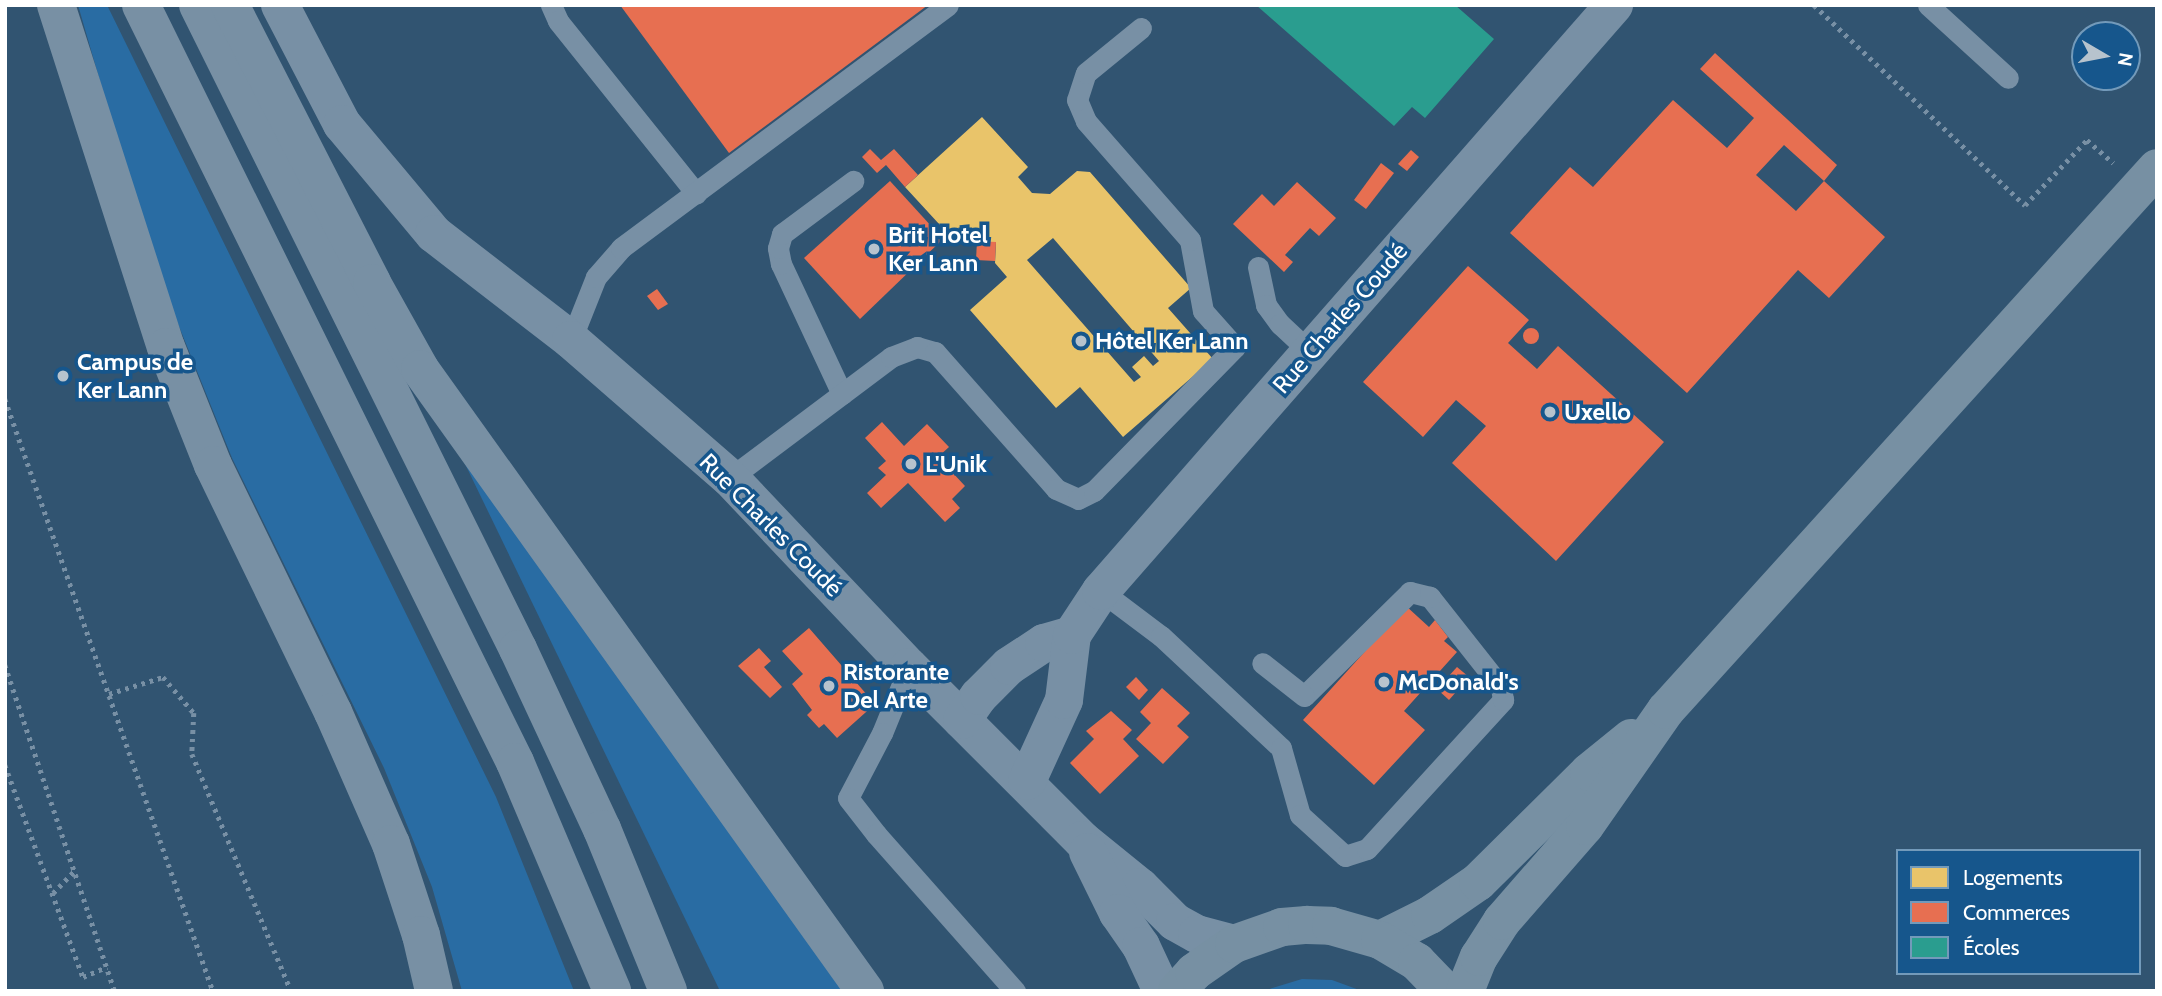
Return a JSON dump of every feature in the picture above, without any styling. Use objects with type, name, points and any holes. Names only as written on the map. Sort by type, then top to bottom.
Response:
[{"type":"highway","points":[[56,5],[166,347],[213,465],[333,712],[391,844],[421,935],[434,991]]},
{"type":"highway","points":[[141,5],[492,714],[555,851],[612,991]]},
{"type":"highway","points":[[198,5],[539,694],[602,829],[667,991]]},
{"type":"highway","points":[[230,5],[372,284],[420,369],[524,519],[865,991]]},
{"type":"main road","points":[[1465,991],[1479,957],[1502,921],[1585,826],[1666,710],[2157,168]]},
{"type":"main road","points":[[1380,940],[1430,915],[1478,882],[1588,772],[1666,710]]},
{"type":"main road","points":[[1177,991],[1203,964],[1234,944],[1269,930],[1307,925],[1331,926],[1380,940],[1417,962],[1445,991]]},
{"type":"street","name":"Rue Charles Coudé","points":[[280,5],[342,124],[434,234],[571,340],[730,478],[909,667],[1027,781],[1082,840]]},
{"type":"street","name":"Rue Charles Coudé","points":[[1027,781],[1064,701],[1072,635],[1101,591],[1614,5]]},
{"type":"street","points":[[962,720],[979,696],[1009,666],[1044,643],[1072,635]]},
{"type":"street","points":[[1082,840],[1140,887],[1175,922],[1197,934],[1234,944]]},
{"type":"street","points":[[1082,840],[1118,913],[1141,946],[1162,991]]},
{"type":"lane","points":[[551,5],[558,21],[696,193]]},
{"type":"lane","points":[[571,340],[596,277],[621,248],[948,5]]},
{"type":"lane","points":[[1928,5],[2008,78]]},
{"type":"lane","points":[[730,478],[891,357],[917,347],[935,352],[1056,489],[1078,499],[1094,491],[1235,347],[1203,311],[1190,240],[1086,121],[1077,100],[1086,73],[1141,28]]},
{"type":"lane","points":[[842,394],[781,264],[778,248],[782,234],[853,181]]},
{"type":"lane","points":[[1258,267],[1266,305],[1280,324],[1310,352]]},
{"type":"lane","points":[[1101,591],[1161,636],[1281,748],[1300,815],[1345,856],[1367,849],[1503,701],[1501,687],[1430,597],[1410,592],[1304,696],[1262,663]]},
{"type":"lane","points":[[909,667],[882,733],[848,798],[876,834],[1015,991]]},
{"type":"path","points":[[1814,5],[2025,205],[2087,140]]},
{"type":"path","points":[[5,398],[213,991]]},
{"type":"path","points":[[5,665],[115,991]]},
{"type":"path","points":[[109,694],[163,677],[194,713],[192,754],[291,991]]},
{"type":"path","points":[[5,765],[83,977],[107,967]]},
{"type":"path","points":[[53,893],[74,871]]},
{"type":"shaded area","points":[[78,5],[107,5],[496,797],[574,991],[462,991],[432,887],[384,768],[232,458],[172,309],[130,185]]},
{"type":"shaded area","points":[[453,439],[846,991],[720,991]]},
{"type":"shaded area","points":[[1302,979],[1332,980],[1362,991],[1263,991]]},
{"type":"building: Logements","points":[[982,117],[1028,167],[1018,177],[1032,193],[1050,194],[1077,171],[1090,172],[1191,288],[1168,308],[1213,359],[1123,437],[1080,387],[1056,408],[970,310],[1007,277],[995,263],[996,242],[976,243],[963,227],[951,237],[905,187]],"holes":[[[1053,238],[1159,361],[1153,366],[1144,356],[1132,367],[1141,377],[1134,382],[1027,260]]]},
{"type":"building: Commerces","points":[[620,5],[928,5],[729,153]]},
{"type":"building: Commerces","points":[[1715,53],[1837,165],[1824,181],[1885,237],[1829,298],[1798,270],[1687,393],[1510,233],[1570,167],[1593,187],[1673,100],[1727,148],[1754,118],[1700,69]],"holes":[[[1784,145],[1824,181],[1796,211],[1756,175]]]},
{"type":"building: Commerces","points":[[870,149],[881,160],[894,149],[918,175],[905,187],[886,165],[877,173],[862,157]]},
{"type":"building: Commerces","points":[[1411,150],[1419,157],[1407,171],[1398,164]]},
{"type":"building: Commerces","points":[[1381,163],[1394,173],[1366,209],[1354,200]]},
{"type":"building: Commerces","name":"Brit Hotel Ker Lann","points":[[890,181],[943,239],[860,319],[804,258]]},
{"type":"building: Commerces","points":[[1297,182],[1336,218],[1319,236],[1310,228],[1285,255],[1293,262],[1284,272],[1233,224],[1262,194],[1274,206]]},
{"type":"building: Commerces","points":[[977,241],[996,242],[995,261],[976,260]]},
{"type":"building: Commerces","name":"Uxello","points":[[1468,266],[1529,320],[1508,343],[1537,369],[1558,346],[1664,442],[1556,561],[1452,463],[1486,426],[1456,400],[1423,437],[1363,382]]},
{"type":"building: Commerces","points":[[657,289],[668,304],[658,310],[647,296]]},
{"type":"building: Commerces","points":[[1528,328],[1534,328],[1539,336],[1537,342],[1528,344],[1523,339],[1523,333]]},
{"type":"building: Commerces","points":[[882,422],[904,446],[927,424],[949,447],[938,457],[965,486],[952,499],[960,508],[945,522],[908,483],[881,508],[867,493],[886,475],[878,468],[886,461],[865,438]]},
{"type":"building: Commerces","name":"McDonald's","points":[[1406,606],[1429,627],[1435,620],[1448,637],[1444,641],[1457,652],[1404,711],[1425,730],[1374,785],[1303,720]]},
{"type":"building: Commerces","points":[[809,628],[875,704],[837,738],[824,724],[819,728],[807,715],[812,710],[792,684],[803,674],[782,651]]},
{"type":"building: Commerces","points":[[759,648],[771,661],[764,667],[782,687],[770,698],[738,666]]},
{"type":"building: Commerces","points":[[1457,667],[1469,677],[1449,700],[1437,689]]},
{"type":"building: Commerces","points":[[1136,677],[1148,690],[1139,700],[1126,687]]},
{"type":"building: Commerces","points":[[1162,688],[1190,713],[1177,726],[1189,737],[1163,764],[1136,739],[1151,723],[1140,712]]},
{"type":"building: Commerces","points":[[1111,711],[1132,730],[1123,739],[1139,756],[1100,794],[1070,763],[1094,739],[1086,731]]},
{"type":"building: Écoles","points":[[1256,5],[1455,5],[1494,39],[1425,118],[1412,107],[1394,126]]},
{"type":"place","name":"Brit Hotel Ker Lann","points":[[874,249]]},
{"type":"place","name":"Hôtel Ker Lann","points":[[1081,341]]},
{"type":"place","name":"Campus de Ker Lann","points":[[63,376]]},
{"type":"place","name":"Uxello","points":[[1550,412]]},
{"type":"place","name":"L'Unik","points":[[911,464]]},
{"type":"place","name":"McDonald's","points":[[1384,682]]},
{"type":"place","name":"Ristorante Del Arte","points":[[829,686]]}]
